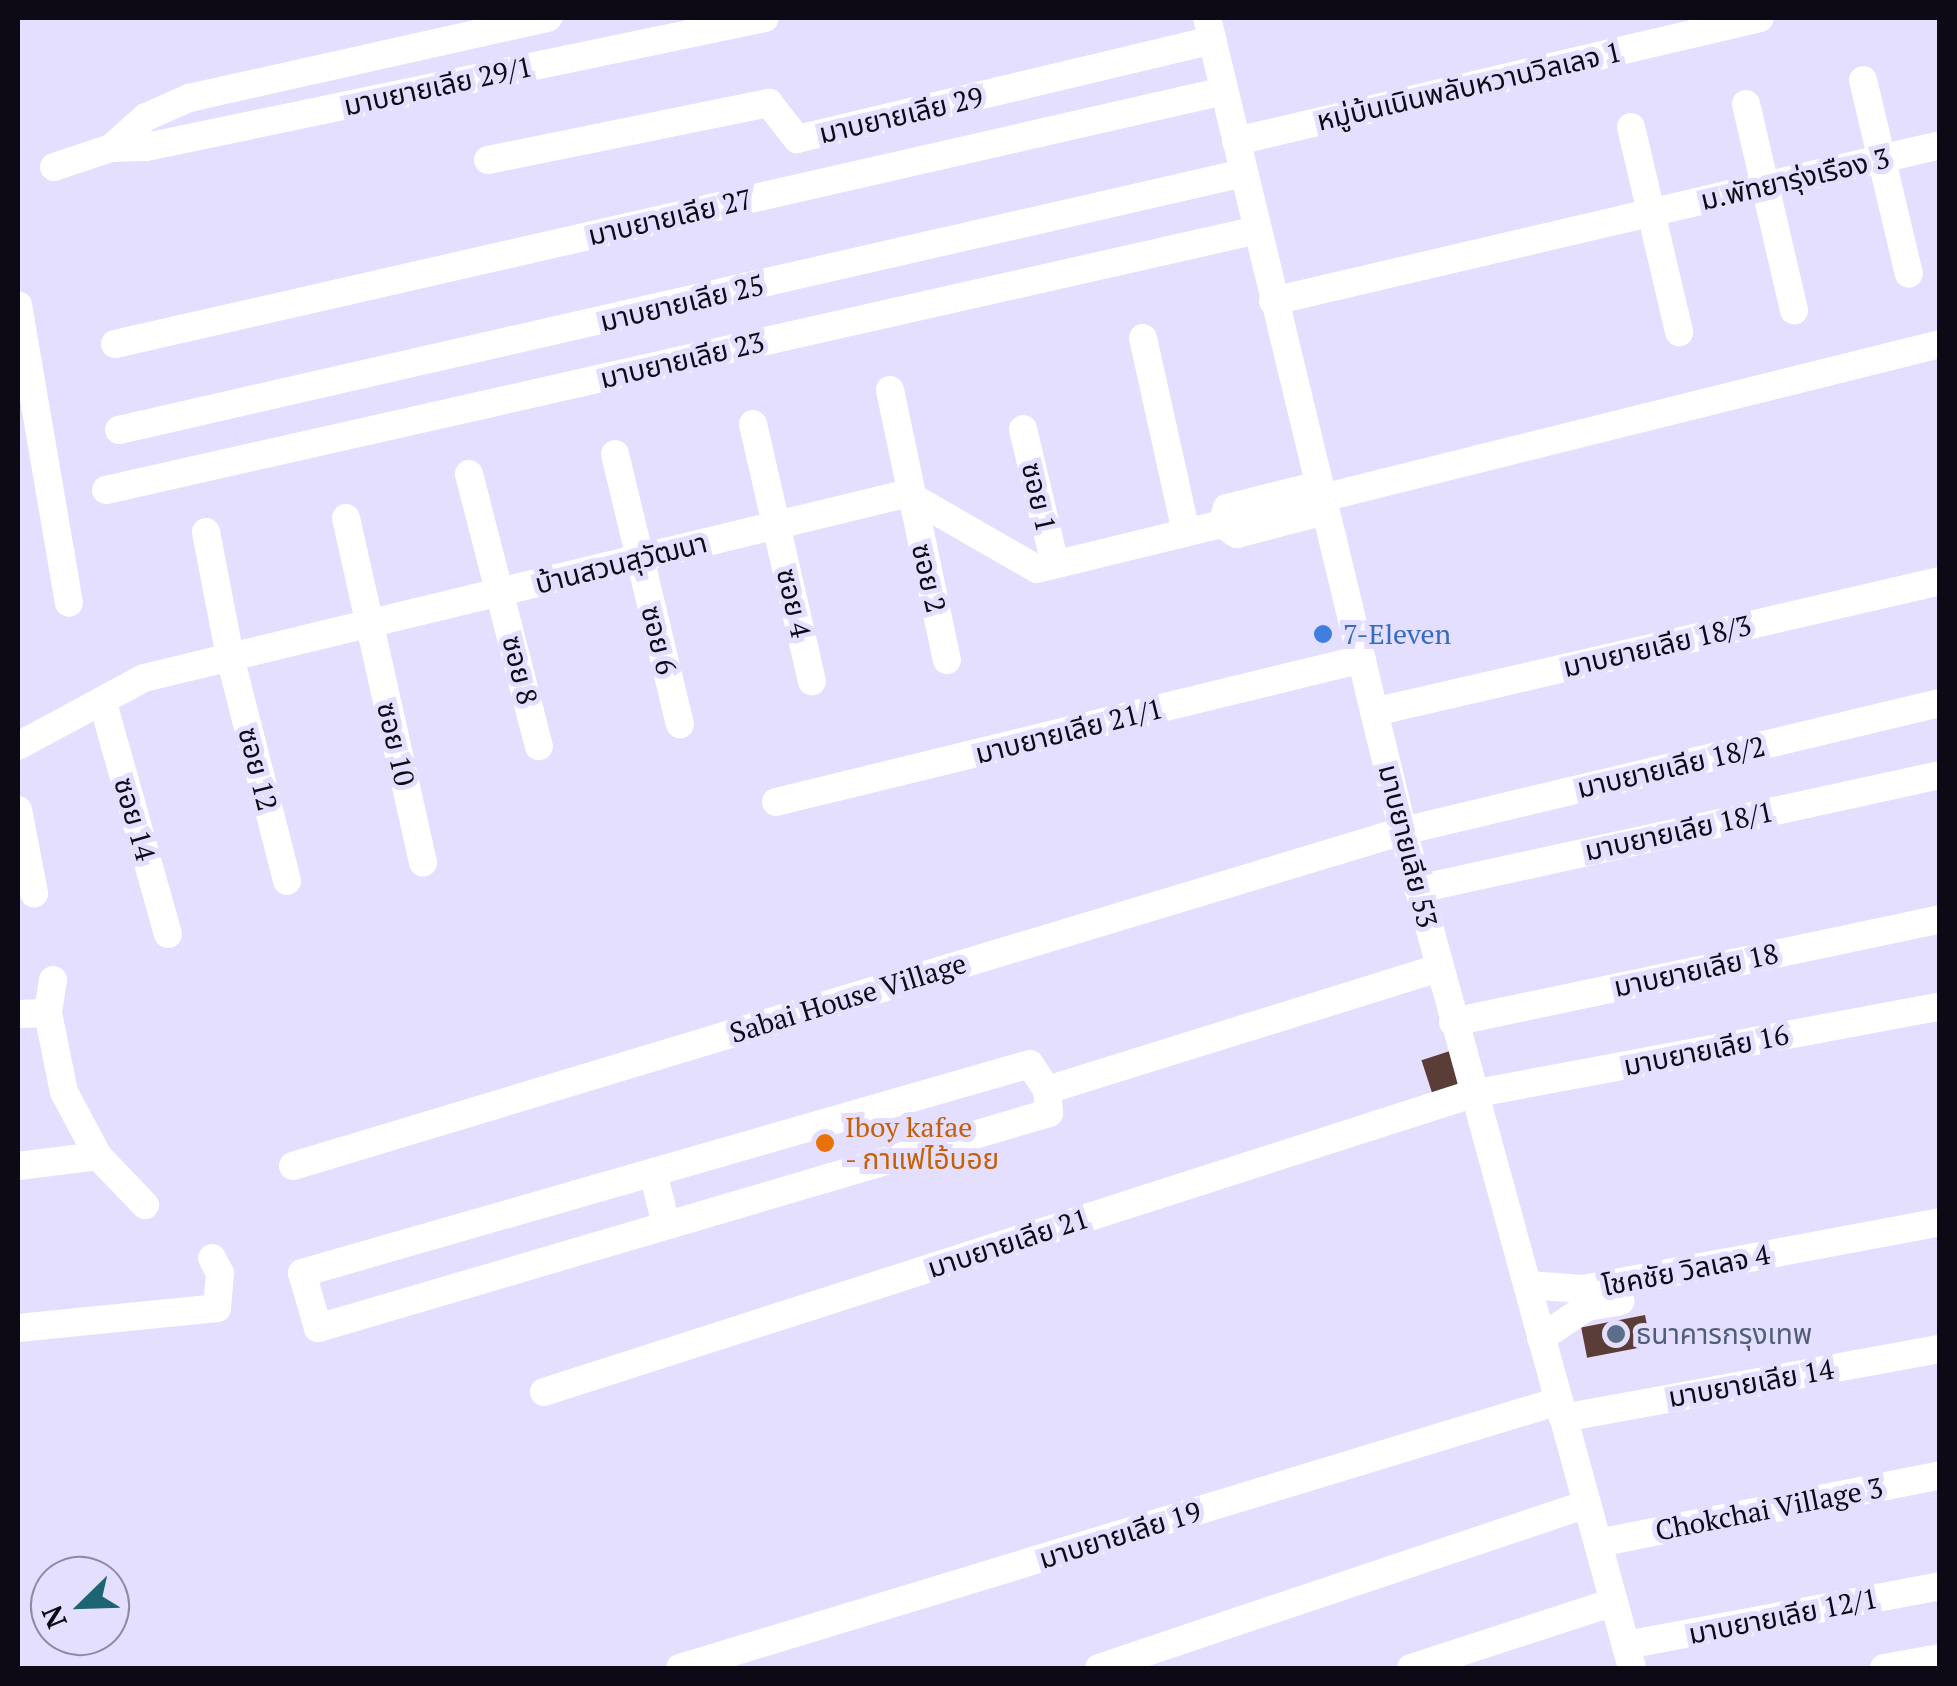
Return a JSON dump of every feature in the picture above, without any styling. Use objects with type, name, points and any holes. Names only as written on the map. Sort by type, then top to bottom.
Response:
[{"type":"street","points":[[54,167],[111,148],[166,106],[297,69],[548,18]]},
{"type":"street","name":"มาบยายเลีย 29/1","points":[[111,148],[146,147],[764,18]]},
{"type":"street","name":"หมู่บ้นเนินพลับหวานวิลเลจ 1","points":[[1236,141],[1760,18]]},
{"type":"street","name":"มาบยายเลีย 53","points":[[1209,29],[1438,968],[1629,1657]]},
{"type":"street","name":"มาบยายเลีย 29","points":[[488,160],[769,103],[797,139],[1209,29]]},
{"type":"street","points":[[1863,80],[1909,274]]},
{"type":"street","name":"มาบยายเลีย 27","points":[[115,344],[1224,91]]},
{"type":"street","points":[[1746,104],[1794,310]]},
{"type":"street","points":[[1631,127],[1680,332]]},
{"type":"street","name":"ม.พัทยารุ่งเรือง 3","points":[[1273,300],[1940,145]]},
{"type":"street","name":"มาบยายเลีย 25","points":[[119,430],[1244,172]]},
{"type":"street","name":"มาบยายเลีย 23","points":[[106,490],[1258,230]]},
{"type":"street","points":[[18,305],[69,602]]},
{"type":"street","points":[[1142,338],[1186,532]]},
{"type":"street","points":[[910,496],[1037,569],[1222,524],[1227,508],[1322,498],[1940,344]]},
{"type":"street","name":"ซอย 2","points":[[890,390],[947,660]]},
{"type":"street","name":"ซอย 4","points":[[753,424],[812,681]]},
{"type":"street","name":"ซอย 1","points":[[1023,430],[1056,564]]},
{"type":"street","name":"ซอย 6","points":[[615,454],[680,724]]},
{"type":"street","name":"ซอย 8","points":[[468,474],[539,746]]},
{"type":"street","name":"บ้านสวนสุวัฒนา","points":[[18,746],[144,678],[501,594],[638,556],[910,496]]},
{"type":"street","name":"ซอย 10","points":[[346,518],[423,863]]},
{"type":"street","name":"ซอย 12","points":[[206,532],[230,657],[287,880]]},
{"type":"street","name":"มาบยายเลีย 18/3","points":[[1374,712],[1940,581]]},
{"type":"street","name":"มาบยายเลีย 21/1","points":[[776,802],[1362,659]]},
{"type":"street","name":"ซอย 14","points":[[102,703],[168,934]]},
{"type":"street","name":"มาบยายเลีย 18/2","points":[[1403,831],[1940,703]]},
{"type":"street","name":"มาบยายเลีย 18/1","points":[[1418,889],[1940,776]]},
{"type":"street","points":[[18,810],[34,893]]},
{"type":"street","name":"Sabai House Village","points":[[293,1166],[1403,831]]},
{"type":"street","name":"มาบยายเลีย 18","points":[[1454,1022],[1940,919]]},
{"type":"street","points":[[1047,1090],[1438,968]]},
{"type":"street","points":[[53,980],[48,1013],[64,1092],[98,1156],[145,1205]]},
{"type":"street","name":"มาบยายเลีย 16","points":[[1472,1094],[1940,1006]]},
{"type":"street","points":[[18,1014],[48,1013]]},
{"type":"street","points":[[1030,1064],[1047,1090],[1049,1113],[318,1328],[302,1273],[1030,1064]]},
{"type":"street","name":"มาบยายเลีย 21","points":[[544,1392],[1472,1094]]},
{"type":"street","points":[[18,1166],[98,1156]]},
{"type":"street","points":[[653,1172],[666,1226]]},
{"type":"street","name":"โชคชัย วิลเลจ 4","points":[[1541,1338],[1587,1307],[1846,1248],[1940,1222]]},
{"type":"street","name":"โชคชัย วิลเลจ 4","points":[[1527,1285],[1583,1289],[1846,1248],[1940,1240]]},
{"type":"street","points":[[18,1328],[217,1308],[220,1273],[212,1258]]},
{"type":"street","name":"มาบยายเลีย 14","points":[[1561,1410],[1940,1349]]},
{"type":"street","name":"มาบยายเลีย 19","points":[[680,1668],[1561,1410]]},
{"type":"street","name":"Chokchai Village 3","points":[[1598,1543],[1940,1475]]},
{"type":"street","points":[[1099,1668],[1587,1504]]},
{"type":"street","name":"มาบยายเลีย 12/1","points":[[1629,1657],[1940,1586]]},
{"type":"street","points":[[1411,1668],[1614,1602]]},
{"type":"street","points":[[1884,1668],[1940,1658]]},
{"type":"building","points":[[1450,1051],[1462,1089],[1434,1098],[1421,1060]]},
{"type":"building","name":"ธนาคารกรุงเทพ","points":[[1645,1315],[1651,1345],[1587,1358],[1581,1327]]},
{"type":"place","name":"7-Eleven","points":[[1323,634]]},
{"type":"place","name":"Iboy kafae - กาแฟไอ้บอย","points":[[825,1143]]},
{"type":"place","name":"ธนาคารกรุงเทพ","points":[[1616,1334]]}]
